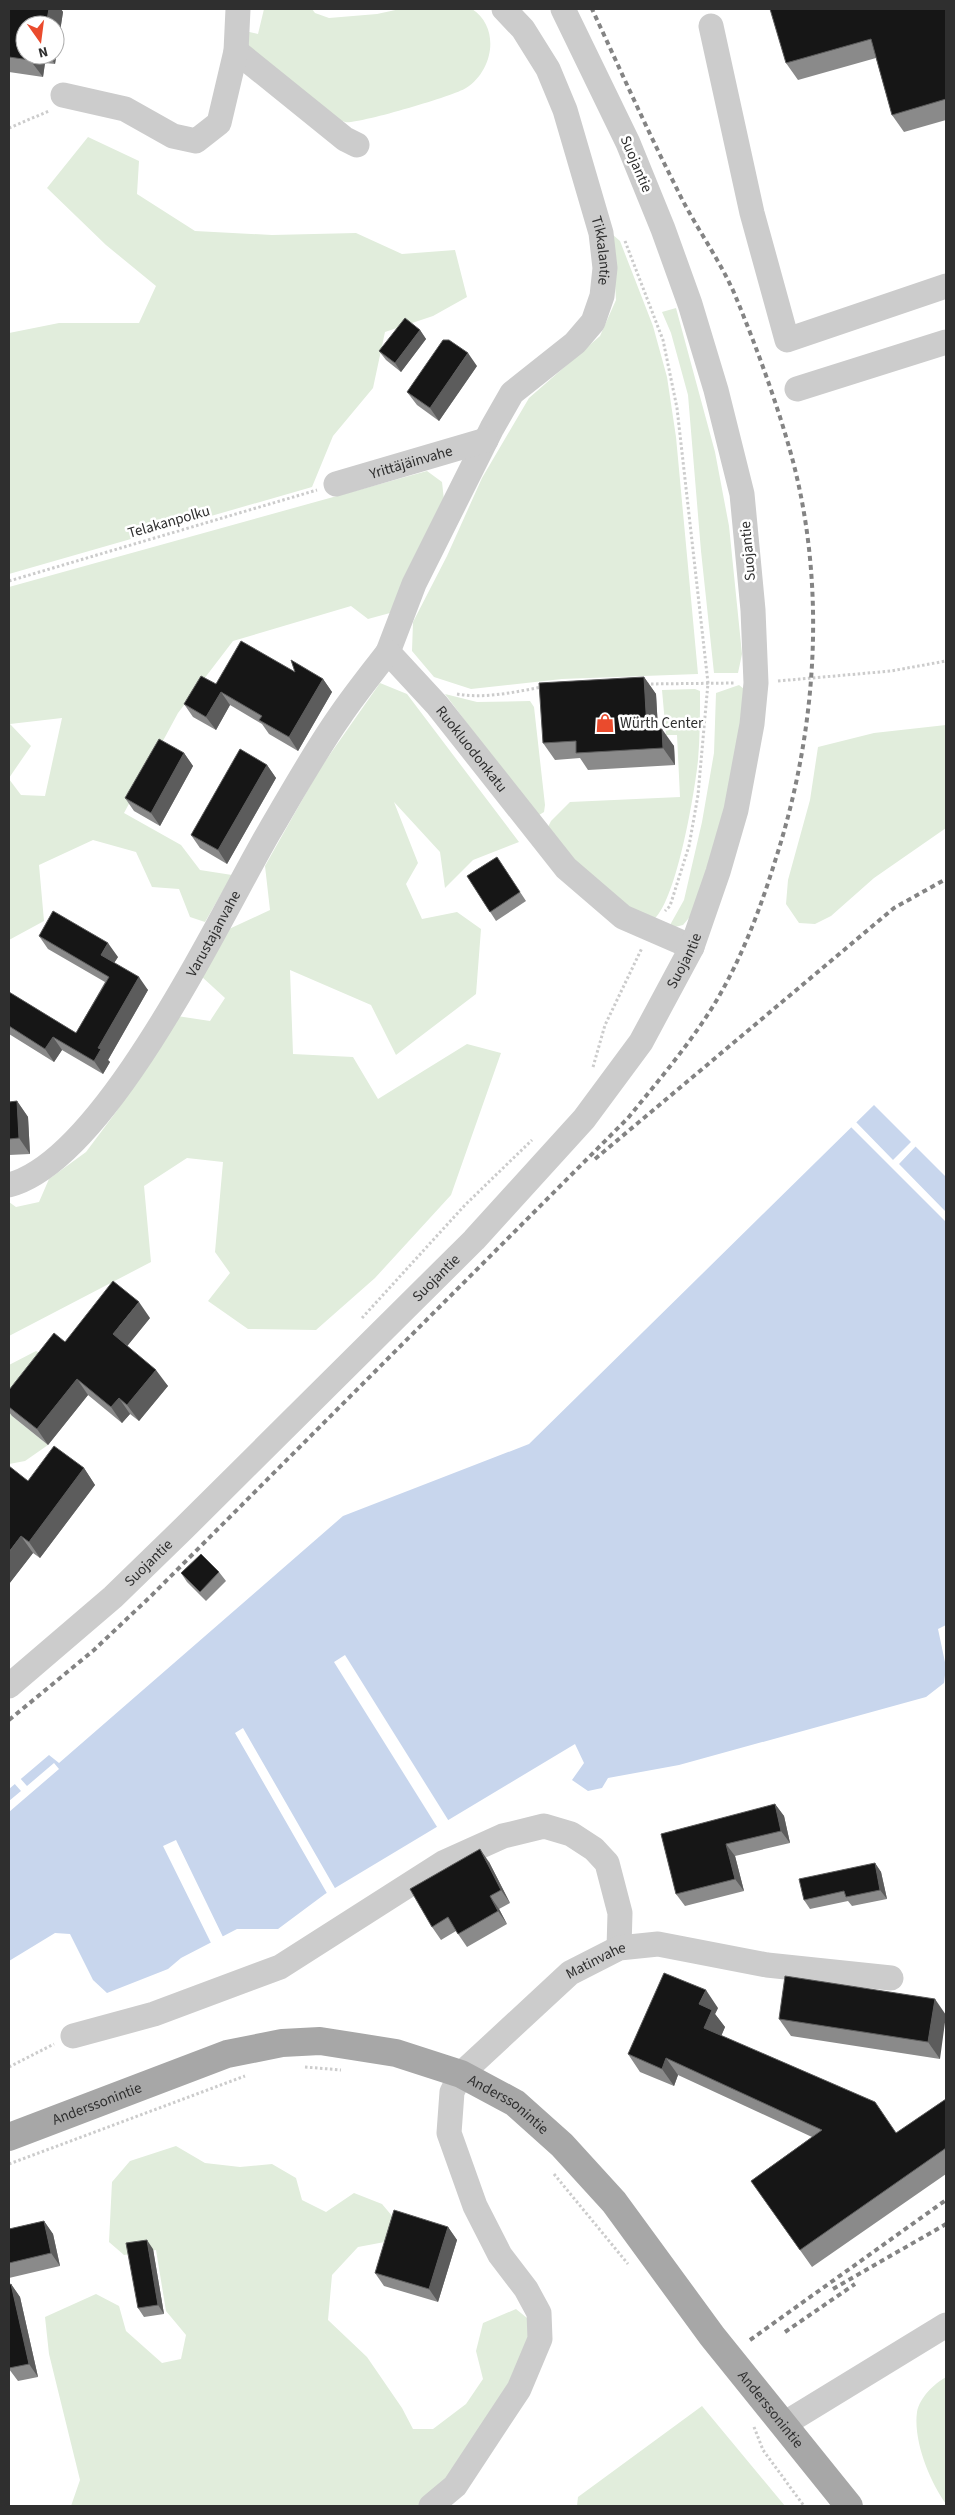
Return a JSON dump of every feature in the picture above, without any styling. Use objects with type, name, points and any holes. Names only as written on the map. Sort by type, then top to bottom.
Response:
[{"type":"main road","name":"Anderssonintie","points":[[9,2137],[227,2054],[282,2043],[320,2041],[396,2053],[462,2074],[514,2103],[562,2145],[614,2202],[712,2336],[848,2506]]},
{"type":"street","points":[[63,95],[125,109],[173,136],[196,141],[219,123],[236,51],[238,9]]},
{"type":"street","name":"Tikkalantie","points":[[388,652],[414,584],[486,440],[512,394],[575,343],[593,322],[602,296],[605,268],[601,233],[564,110],[548,69],[524,29],[504,9]]},
{"type":"street","name":"Suojantie","points":[[9,1686],[112,1597],[184,1528],[474,1240],[584,1120],[641,1042],[692,948],[736,810],[752,724],[756,683],[753,610],[742,494],[716,390],[690,304],[663,229],[628,143],[563,9]]},
{"type":"street","points":[[710,26],[752,213],[787,340],[946,286]]},
{"type":"street","points":[[236,51],[345,139],[357,145]]},
{"type":"street","points":[[797,389],[946,342]]},
{"type":"street","name":"Yrittäjäinvahe","points":[[336,484],[486,440]]},
{"type":"street","name":"Ruokluodonkatu","points":[[388,652],[420,686],[566,868],[623,917],[692,948]]},
{"type":"street","name":"Varustajanvahe","points":[[9,1185],[31,1176],[54,1161],[104,1109],[149,1042],[217,929],[268,834],[339,716],[388,652]]},
{"type":"street","points":[[73,2036],[154,2014],[280,1967],[443,1863],[503,1836],[544,1826],[571,1834],[594,1849],[607,1863],[620,1913],[619,1948]]},
{"type":"street","name":"Matinvahe","points":[[462,2074],[570,1973],[619,1948],[658,1944],[767,1965],[891,1978]]},
{"type":"street","points":[[430,2506],[455,2486],[519,2389],[540,2339],[540,2313],[526,2289],[500,2255],[474,2206],[449,2133],[452,2092],[462,2074]]},
{"type":"street","points":[[784,2424],[946,2325]]},
{"type":"path","points":[[9,128],[48,113],[63,95]]},
{"type":"path","points":[[593,1069],[605,1025],[651,930],[670,906],[689,846],[698,795],[708,682],[677,408],[663,340],[623,238]]},
{"type":"path","name":"Telakanpolku","points":[[9,581],[336,484]]},
{"type":"path","points":[[756,683],[891,671],[946,661]]},
{"type":"path","points":[[640,684],[708,682]]},
{"type":"path","points":[[420,686],[469,696],[506,693],[544,686]]},
{"type":"path","points":[[360,1320],[465,1204],[536,1137]]},
{"type":"path","points":[[9,2067],[38,2051],[73,2036]]},
{"type":"path","points":[[299,2066],[343,2070]]},
{"type":"path","points":[[9,2164],[249,2075]]},
{"type":"path","points":[[550,2169],[629,2266]]},
{"type":"path","points":[[750,2421],[763,2450],[804,2506]]},
{"type":"green space","points":[[264,9],[312,9],[315,13],[329,18],[377,14],[400,9],[472,9],[481,17],[487,27],[490,49],[482,71],[475,81],[466,88],[405,109],[353,122],[345,122],[322,110],[246,50],[245,31],[258,34]]},
{"type":"green space","points":[[88,137],[139,161],[137,194],[195,231],[272,235],[356,233],[402,254],[455,250],[467,297],[433,316],[385,332],[373,388],[333,436],[312,487],[9,574],[9,333],[59,323],[139,323],[156,286],[106,245],[47,188]]},
{"type":"green space","points":[[612,234],[620,241],[653,326],[667,377],[676,437],[698,674],[562,679],[471,689],[434,677],[412,651],[413,622],[447,556],[482,478],[529,398],[600,336],[616,300]]},
{"type":"green space","points":[[676,308],[715,452],[729,526],[742,654],[738,673],[714,673],[701,551],[688,395],[671,333],[662,312]]},
{"type":"green space","points":[[427,471],[442,482],[444,500],[390,613],[368,619],[351,606],[233,641],[178,713],[124,813],[181,845],[200,870],[232,875],[205,922],[190,917],[179,889],[152,887],[136,852],[93,840],[39,865],[44,921],[9,940],[9,779],[21,795],[45,796],[62,718],[10,724],[31,746],[9,778],[9,587]]},
{"type":"green space","points":[[380,683],[407,694],[519,842],[473,860],[445,888],[440,852],[394,802],[418,863],[406,884],[422,919],[457,912],[481,929],[476,994],[396,1055],[371,1005],[290,970],[293,1054],[353,1057],[378,1099],[467,1044],[501,1053],[451,1195],[375,1278],[316,1330],[248,1329],[208,1301],[230,1273],[215,1252],[223,1162],[187,1158],[144,1186],[151,1262],[9,1336],[9,1202],[16,1207],[39,1202],[49,1179],[86,1152],[116,1112],[177,1016],[210,1021],[225,998],[201,976],[229,929],[270,910],[265,866],[319,770]]},
{"type":"green space","points":[[739,685],[744,689],[732,790],[694,912],[683,925],[675,927],[670,925],[684,900],[702,822],[714,753],[716,693]]},
{"type":"green space","points":[[695,689],[700,691],[699,743],[696,775],[688,820],[683,846],[669,893],[661,911],[652,921],[585,883],[547,829],[551,821],[570,802],[680,797],[677,735],[666,735],[662,690]]},
{"type":"green space","points":[[445,694],[477,702],[530,701],[534,707],[545,805],[544,812],[539,815],[535,814]]},
{"type":"green space","points":[[946,725],[946,828],[874,878],[831,916],[815,924],[799,923],[786,904],[788,880],[810,800],[818,747],[874,733]]},
{"type":"green space","points":[[36,1351],[57,1360],[12,1416],[48,1445],[25,1461],[9,1464],[9,1365]]},
{"type":"green space","points":[[176,2146],[205,2163],[240,2167],[272,2164],[296,2178],[302,2200],[326,2212],[354,2193],[382,2204],[398,2223],[390,2241],[358,2247],[332,2275],[328,2320],[367,2357],[402,2408],[413,2429],[433,2429],[466,2404],[483,2379],[476,2351],[483,2323],[516,2309],[532,2322],[533,2338],[513,2385],[450,2481],[419,2506],[71,2506],[80,2480],[49,2354],[45,2317],[96,2294],[119,2306],[126,2331],[162,2363],[181,2359],[186,2335],[166,2311],[156,2250],[124,2255],[109,2242],[112,2182],[130,2161]]},
{"type":"green space","points":[[946,2377],[946,2504],[934,2484],[924,2461],[916,2423],[917,2412],[924,2396],[932,2387]]},
{"type":"green space","points":[[702,2406],[785,2506],[577,2506],[578,2497]]},
{"type":"water","points":[[874,1105],[946,1177],[946,1625],[938,1629],[946,1667],[944,1683],[926,1697],[679,1765],[608,1778],[602,1788],[588,1791],[572,1780],[584,1763],[575,1744],[325,1894],[278,1929],[237,1929],[181,1958],[168,1969],[107,1993],[93,1980],[70,1934],[55,1933],[9,1961],[9,1789],[49,1755],[59,1763],[343,1516],[529,1444]]},
{"type":"pier","points":[[855,1121],[893,1160],[913,1140],[917,1145],[899,1164],[946,1212],[946,1222],[850,1126]]},
{"type":"pier","points":[[345,1655],[450,1823],[439,1830],[334,1662]]},
{"type":"pier","points":[[243,1728],[336,1890],[328,1895],[235,1733]]},
{"type":"pier","points":[[54,1763],[59,1769],[9,1812],[9,1801],[21,1791],[13,1782],[19,1777],[27,1786]]},
{"type":"pier","points":[[176,1840],[224,1939],[212,1945],[163,1846]]},
{"type":"building","points":[[9,9],[49,9],[48,15],[15,15],[15,58],[9,57]]},
{"type":"building","points":[[770,9],[946,9],[946,99],[892,115],[871,39],[786,63]]},
{"type":"building","points":[[405,318],[420,330],[395,363],[379,351]]},
{"type":"building","points":[[443,340],[449,340],[468,353],[430,408],[407,392]]},
{"type":"building","points":[[241,641],[295,672],[291,660],[323,679],[289,737],[259,720],[262,716],[221,692],[206,717],[184,704],[201,676],[216,684]]},
{"type":"building","name":"Würth Center","points":[[644,677],[647,729],[662,729],[663,748],[576,753],[576,741],[543,743],[539,683]]},
{"type":"building","points":[[159,739],[184,753],[151,813],[125,798]]},
{"type":"building","points":[[240,749],[267,765],[218,850],[191,835]]},
{"type":"building","points":[[497,857],[520,892],[490,912],[467,876]]},
{"type":"building","points":[[53,911],[108,943],[101,955],[139,977],[98,1048],[101,1049],[94,1061],[53,1037],[45,1049],[9,1026],[9,992],[76,1033],[109,977],[39,936]]},
{"type":"building","points":[[17,1101],[19,1138],[9,1139],[9,1102]]},
{"type":"building","points":[[113,1281],[139,1302],[113,1334],[156,1370],[127,1405],[119,1398],[111,1407],[77,1379],[37,1429],[9,1407],[9,1390],[54,1333],[65,1342]]},
{"type":"building","points":[[54,1446],[84,1468],[29,1542],[21,1536],[9,1552],[9,1466],[28,1481]]},
{"type":"building","points":[[201,1554],[219,1572],[200,1592],[181,1573]]},
{"type":"building","points":[[775,1804],[781,1831],[726,1844],[735,1879],[676,1894],[661,1834]]},
{"type":"building","points":[[480,1849],[501,1890],[490,1896],[498,1911],[458,1934],[448,1917],[432,1927],[410,1889]]},
{"type":"building","points":[[875,1863],[880,1890],[846,1897],[844,1891],[804,1900],[799,1879]]},
{"type":"building","points":[[664,1973],[706,1990],[699,2004],[712,2010],[704,2028],[875,2102],[896,2133],[946,2099],[946,2148],[800,2250],[751,2181],[822,2130],[666,2058],[662,2069],[628,2054]]},
{"type":"building","points":[[785,1976],[935,1999],[928,2042],[779,2019]]},
{"type":"building","points":[[394,2210],[448,2227],[429,2289],[375,2273]]},
{"type":"building","points":[[44,2221],[51,2253],[9,2263],[9,2229]]},
{"type":"building","points":[[147,2240],[158,2305],[138,2308],[126,2243]]},
{"type":"building","points":[[11,2284],[29,2364],[9,2368],[9,2285]]},
{"type":"railway","points":[[9,1720],[94,1650],[151,1596],[628,1118],[684,1048],[715,1003],[734,968],[764,895],[790,809],[801,759],[808,708],[813,606],[810,554],[802,504],[791,454],[779,414],[735,295],[666,167],[592,9]]},
{"type":"railway","points":[[595,1159],[894,908],[946,879]]},
{"type":"railway","points":[[750,2340],[946,2200]]},
{"type":"railway","points":[[833,2289],[946,2224]]},
{"type":"railway","points":[[785,2332],[855,2284]]},
{"type":"place","name":"Würth Center","points":[[605,723]]}]
